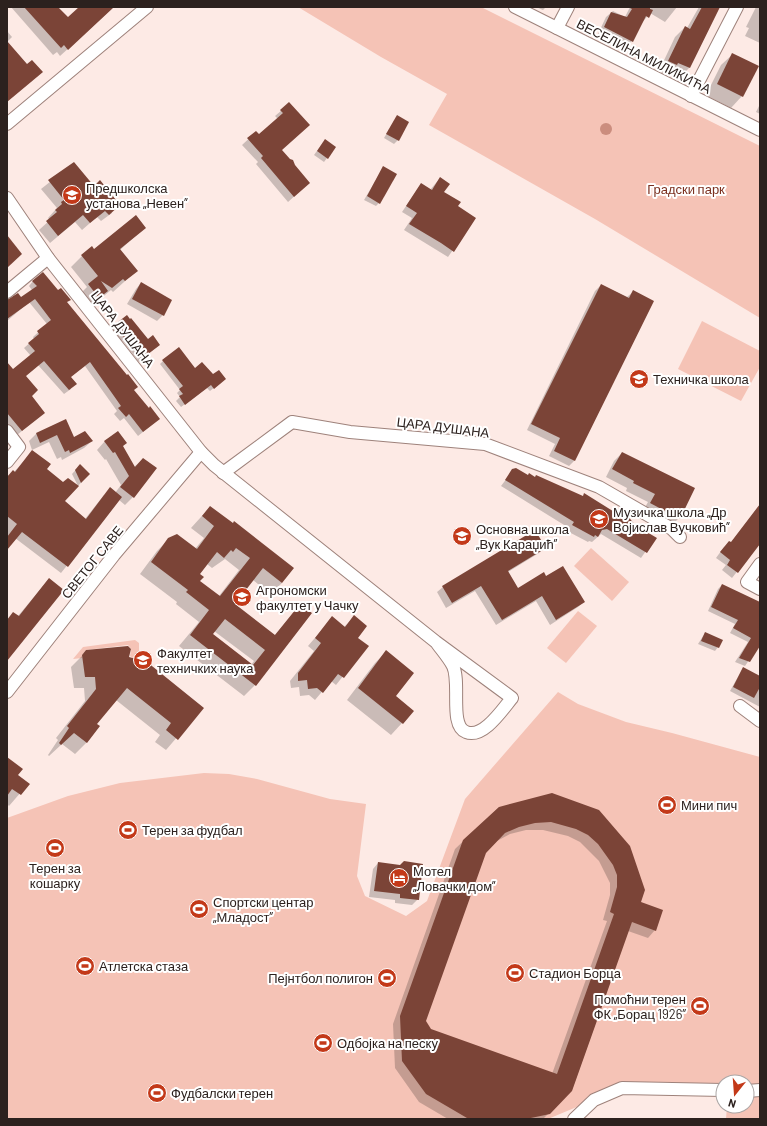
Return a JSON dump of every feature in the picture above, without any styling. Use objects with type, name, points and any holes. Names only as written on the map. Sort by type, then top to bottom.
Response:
[{"type":"street","points":[[7,124],[147,7]]},
{"type":"street","name":"ВЕСЕЛИНА МИЛИКИЋА","points":[[515,7],[760,130]]},
{"type":"street","points":[[557,28],[568,7]]},
{"type":"street","points":[[691,96],[737,7]]},
{"type":"street","name":"ЦАРА ДУШАНА","points":[[7,198],[48,258],[202,452],[222,473],[436,642],[512,698],[483,730],[469,734],[458,726],[456,718],[457,686],[454,667],[436,642]]},
{"type":"street","points":[[7,292],[48,258]]},
{"type":"street","name":"ЦАРА ДУШАНА","points":[[222,473],[292,422],[350,432],[485,444],[599,487],[672,529],[680,537]]},
{"type":"street","points":[[7,430],[19,447],[7,462]]},
{"type":"street","name":"СВЕТОГ САВЕ","points":[[7,692],[114,555],[202,452]]},
{"type":"street","points":[[760,564],[747,582],[760,589]]},
{"type":"street","points":[[740,706],[760,721]]},
{"type":"street","points":[[574,1119],[594,1100],[622,1088],[715,1090]]},
{"type":"green space","name":"Градски парк","points":[[298,7],[481,7],[760,146],[760,318],[595,219],[429,125],[447,94],[381,57]]},
{"type":"green space","points":[[702,321],[760,351],[760,367],[741,401],[678,369]]},
{"type":"green space","points":[[591,548],[629,582],[612,601],[574,566]]},
{"type":"green space","points":[[578,611],[597,626],[566,663],[547,648]]},
{"type":"green space","points":[[135,640],[139,643],[139,659],[134,659],[130,656],[131,649],[128,645],[86,650],[82,655],[82,658],[73,659],[83,647]]},
{"type":"green space","name":"Спортски центар „Младост”","points":[[558,692],[578,704],[626,722],[760,757],[760,1119],[726,1119],[726,1114],[755,1114],[755,1074],[715,1074],[715,1090],[622,1088],[548,1119],[7,1119],[7,818],[68,796],[120,783],[204,773],[229,774],[257,779],[330,799],[366,804],[357,876],[365,896],[406,916],[427,901],[465,799]]},
{"type":"shaded area","points":[[604,123],[608,123],[612,129],[608,135],[604,135],[600,131],[600,127]]},
{"type":"building","points":[[24,7],[58,7],[68,17],[79,7],[114,7],[68,50],[64,45],[61,48]]},
{"type":"building","points":[[628,7],[650,7],[650,9],[653,10],[649,18],[646,16],[633,42],[604,27],[611,12],[627,17],[632,9]]},
{"type":"building","points":[[702,7],[720,7],[690,68],[668,61],[685,26],[690,29]]},
{"type":"building","points":[[7,41],[27,64],[32,60],[43,72],[7,102]]},
{"type":"building","points":[[732,53],[759,66],[743,97],[717,84]]},
{"type":"building","points":[[289,102],[310,125],[282,150],[290,159],[293,160],[295,165],[310,183],[294,197],[261,158],[263,156],[247,138],[256,131],[259,134],[283,113],[280,110]]},
{"type":"building","points":[[397,115],[409,122],[399,141],[386,134]]},
{"type":"building","points":[[325,139],[336,147],[328,159],[317,151]]},
{"type":"building","points":[[74,162],[94,186],[100,180],[120,205],[109,215],[105,211],[90,223],[83,215],[58,236],[46,221],[57,212],[55,210],[64,200],[48,180]]},
{"type":"building","points":[[383,166],[397,174],[380,204],[367,196]]},
{"type":"building","points":[[440,177],[450,184],[444,192],[461,202],[458,206],[476,218],[454,252],[409,224],[417,213],[406,206],[421,183],[432,190]]},
{"type":"building","points":[[136,215],[146,228],[120,249],[138,271],[125,281],[123,279],[112,288],[101,281],[108,291],[99,298],[88,284],[98,276],[81,255],[92,246],[94,249]]},
{"type":"building","points":[[7,235],[22,254],[7,268]]},
{"type":"building","points":[[43,272],[58,290],[61,288],[71,300],[67,302],[127,375],[128,374],[138,387],[134,390],[149,408],[150,406],[160,419],[143,432],[129,414],[126,417],[118,408],[121,406],[90,362],[71,377],[77,384],[69,390],[44,361],[26,376],[38,390],[32,396],[45,413],[22,431],[7,413],[7,362],[13,369],[35,351],[28,343],[39,334],[37,331],[51,320],[35,299],[7,319],[7,300],[18,293],[21,297],[37,286],[32,281]]},
{"type":"building","points":[[141,282],[172,300],[164,316],[132,299]]},
{"type":"building","points":[[601,284],[629,298],[633,290],[654,301],[575,461],[554,451],[560,438],[531,424]]},
{"type":"building","points":[[127,315],[148,339],[153,335],[160,345],[148,354],[131,332],[124,338],[114,325]]},
{"type":"building","points":[[179,347],[195,368],[202,362],[213,374],[219,370],[226,379],[214,389],[211,385],[185,405],[179,396],[183,394],[179,389],[183,386],[162,360]]},
{"type":"building","points":[[66,419],[74,437],[85,431],[93,441],[70,453],[69,450],[65,452],[57,435],[40,443],[36,433]]},
{"type":"building","points":[[118,431],[127,443],[123,446],[135,467],[143,458],[157,468],[134,498],[120,487],[129,476],[115,452],[113,453],[104,441]]},
{"type":"building","points":[[32,450],[51,464],[47,469],[63,482],[68,478],[79,486],[65,501],[86,519],[110,487],[122,497],[68,567],[22,532],[7,550],[7,537],[17,524],[7,516],[7,477],[13,470],[15,472]]},
{"type":"building","points":[[622,452],[695,488],[680,519],[650,503],[655,494],[633,483],[634,481],[612,469]]},
{"type":"building","points":[[80,464],[90,474],[81,483],[75,470]]},
{"type":"building","name":"Музичка школа „Др Војислав Вучковић”","points":[[516,468],[528,475],[529,473],[535,477],[536,475],[583,496],[584,493],[624,518],[627,515],[635,525],[657,538],[647,553],[607,529],[602,530],[598,537],[595,535],[594,537],[572,525],[574,522],[505,480],[512,469]]},
{"type":"building","points":[[760,504],[760,544],[738,573],[727,565],[730,560],[720,552],[729,541],[731,542]]},
{"type":"building","points":[[210,506],[233,523],[234,521],[294,568],[282,583],[263,568],[235,604],[275,635],[300,604],[312,613],[256,686],[190,635],[209,610],[186,592],[188,590],[151,562],[168,538],[177,534],[197,549],[214,526],[202,516]],"holes":[[[236,548],[250,558],[220,596],[200,581],[204,577],[200,574],[217,552],[224,558],[231,550],[233,552]],[[225,619],[265,650],[253,665],[213,634]]]},
{"type":"building","name":"Основна школа „Вук Караџић”","points":[[535,530],[546,548],[508,571],[518,588],[544,572],[546,576],[563,566],[585,602],[556,620],[542,596],[502,620],[481,586],[452,603],[442,586]]},
{"type":"building","points":[[49,578],[64,590],[7,661],[7,620],[13,612],[19,616]]},
{"type":"building","points":[[722,584],[760,602],[760,646],[750,662],[739,658],[751,638],[733,628],[738,620],[711,607]]},
{"type":"building","points":[[354,615],[367,626],[358,638],[369,646],[344,678],[338,674],[323,693],[317,688],[308,689],[307,680],[298,681],[298,673],[321,643],[315,638],[332,616],[345,627]]},
{"type":"building","points":[[705,632],[723,640],[719,648],[701,641]]},
{"type":"building","points":[[128,646],[131,649],[129,657],[147,662],[204,708],[178,740],[166,730],[171,723],[127,688],[97,724],[100,726],[87,743],[74,733],[61,745],[59,743],[69,728],[67,726],[96,689],[95,677],[85,677],[82,655],[86,650]]},
{"type":"building","points":[[386,650],[414,673],[396,696],[414,711],[403,724],[358,688]]},
{"type":"building","points":[[743,667],[760,676],[760,687],[754,698],[733,687]]},
{"type":"building","points":[[7,757],[23,769],[18,775],[30,784],[21,795],[12,789],[7,796]]},
{"type":"building","points":[[552,793],[599,810],[630,846],[645,890],[641,902],[663,910],[656,931],[632,922],[572,1091],[550,1114],[526,1119],[467,1118],[426,1094],[402,1061],[400,1016],[463,840],[499,807]],"holes":[[[551,822],[576,829],[588,835],[598,844],[613,865],[617,875],[617,887],[610,912],[614,914],[557,1074],[431,1029],[426,1021],[486,853],[505,833],[519,827],[535,823]]]},
{"type":"building","name":"Мотел „Ловачки дом”","points":[[404,861],[423,864],[419,900],[400,898],[400,894],[374,891],[378,862],[400,865]]},
{"type":"place","name":"Предшколска установа „Невен”","points":[[72,195]]},
{"type":"place","name":"Техничка школа","points":[[639,379]]},
{"type":"place","name":"Музичка школа „Др Војислав Вучковић”","points":[[599,519]]},
{"type":"place","name":"Основна школа „Вук Караџић”","points":[[462,536]]},
{"type":"place","name":"Агрономски факултет у Чачку","points":[[242,597]]},
{"type":"place","name":"Факултет техничких наука","points":[[143,660]]},
{"type":"place","name":"Мини пич","points":[[667,805]]},
{"type":"place","name":"Терен за фудбал","points":[[128,830]]},
{"type":"place","name":"Терен за кошарку","points":[[55,848]]},
{"type":"place","name":"Мотел „Ловачки дом”","points":[[399,878]]},
{"type":"place","name":"Спортски центар „Младост”","points":[[199,909]]},
{"type":"place","name":"Атлетска стаза","points":[[85,966]]},
{"type":"place","name":"Стадион Борца","points":[[515,973]]},
{"type":"place","name":"Пејнтбол полигон","points":[[387,978]]},
{"type":"place","name":"Помоћни терен ФК „Борац 1926”","points":[[700,1006]]},
{"type":"place","name":"Одбојка на песку","points":[[323,1043]]},
{"type":"place","name":"Фудбалски терен","points":[[157,1093]]}]
